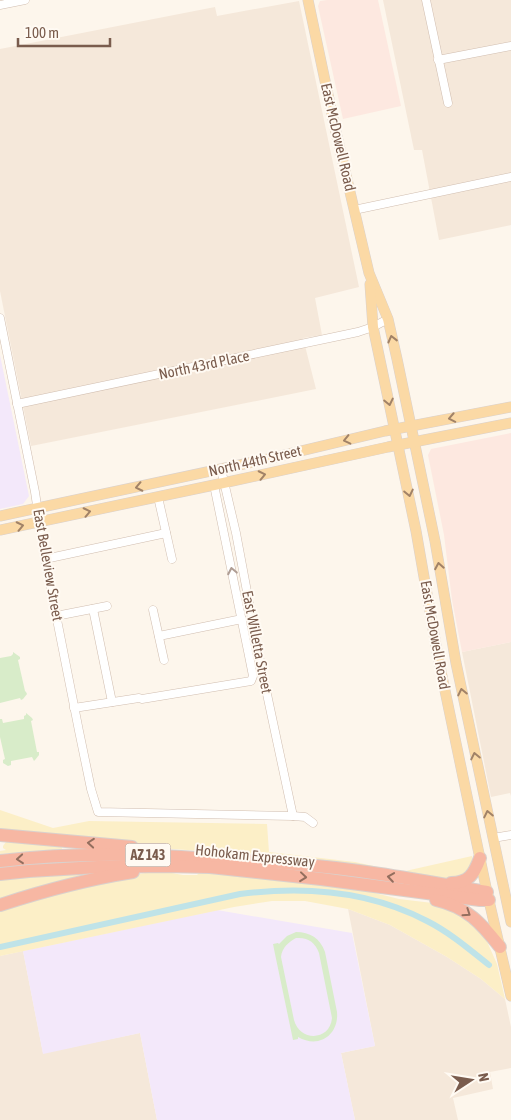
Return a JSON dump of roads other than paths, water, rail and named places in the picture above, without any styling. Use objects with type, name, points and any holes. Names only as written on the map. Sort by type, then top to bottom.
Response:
[{"type":"highway","points":[[0,835],[254,857],[296,864]]},
{"type":"highway","name":"Hohokam Expressway","points":[[0,861],[54,856],[120,854],[296,864],[440,883],[488,896]]},
{"type":"highway","points":[[440,883],[456,883],[468,878],[475,871],[480,858]]},
{"type":"highway","name":"Hohokam Expressway","points":[[0,874],[68,868],[210,867],[321,879],[480,900],[488,896]]},
{"type":"highway","points":[[0,905],[101,878],[139,872],[172,870],[254,872]]},
{"type":"highway","points":[[387,888],[460,908],[478,921],[500,947]]},
{"type":"main road","name":"East McDowell Road","points":[[308,0],[335,128],[369,273],[388,319],[435,541],[468,722],[511,922]]},
{"type":"main road","name":"East McDowell Road","points":[[369,273],[373,327],[420,550],[454,735],[511,996]]},
{"type":"main road","name":"North 44th Street","points":[[0,516],[395,429],[511,406]]},
{"type":"main road","name":"North 44th Street","points":[[0,530],[398,445],[511,423]]},
{"type":"main road","points":[[430,611],[446,606]]},
{"type":"main road","points":[[433,629],[449,626]]},
{"type":"main road","points":[[454,735],[468,722]]},
{"type":"main road","points":[[467,795],[483,790]]},
{"type":"main road","points":[[469,807],[480,830],[486,836],[492,838]]},
{"type":"main road","name":"Hohokam Expressway","points":[[488,896],[505,895]]},
{"type":"street","points":[[0,5],[25,0]]},
{"type":"street","points":[[426,0],[448,103]]},
{"type":"street","points":[[438,60],[511,46]]},
{"type":"street","points":[[354,210],[511,177]]},
{"type":"street","name":"East Belleview Street","points":[[0,318],[38,508],[74,708],[98,812],[293,816]]},
{"type":"street","name":"North 43rd Place","points":[[18,404],[358,332],[388,319]]},
{"type":"street","name":"East Willetta Street","points":[[220,469],[219,484],[236,534],[261,666],[293,816]]},
{"type":"street","points":[[74,708],[251,681],[253,676],[219,484]]},
{"type":"street","points":[[158,497],[172,559]]},
{"type":"street","points":[[46,559],[166,533]]},
{"type":"street","points":[[56,616],[106,606]]},
{"type":"street","points":[[93,609],[112,702]]},
{"type":"street","points":[[153,610],[164,660]]},
{"type":"street","points":[[159,636],[242,619]]},
{"type":"street","points":[[293,816],[305,818],[313,823]]},
{"type":"street","points":[[492,838],[511,835]]},
{"type":"waterway","points":[[0,947],[240,894],[312,891],[359,897],[405,911],[443,930],[489,965]]}]
